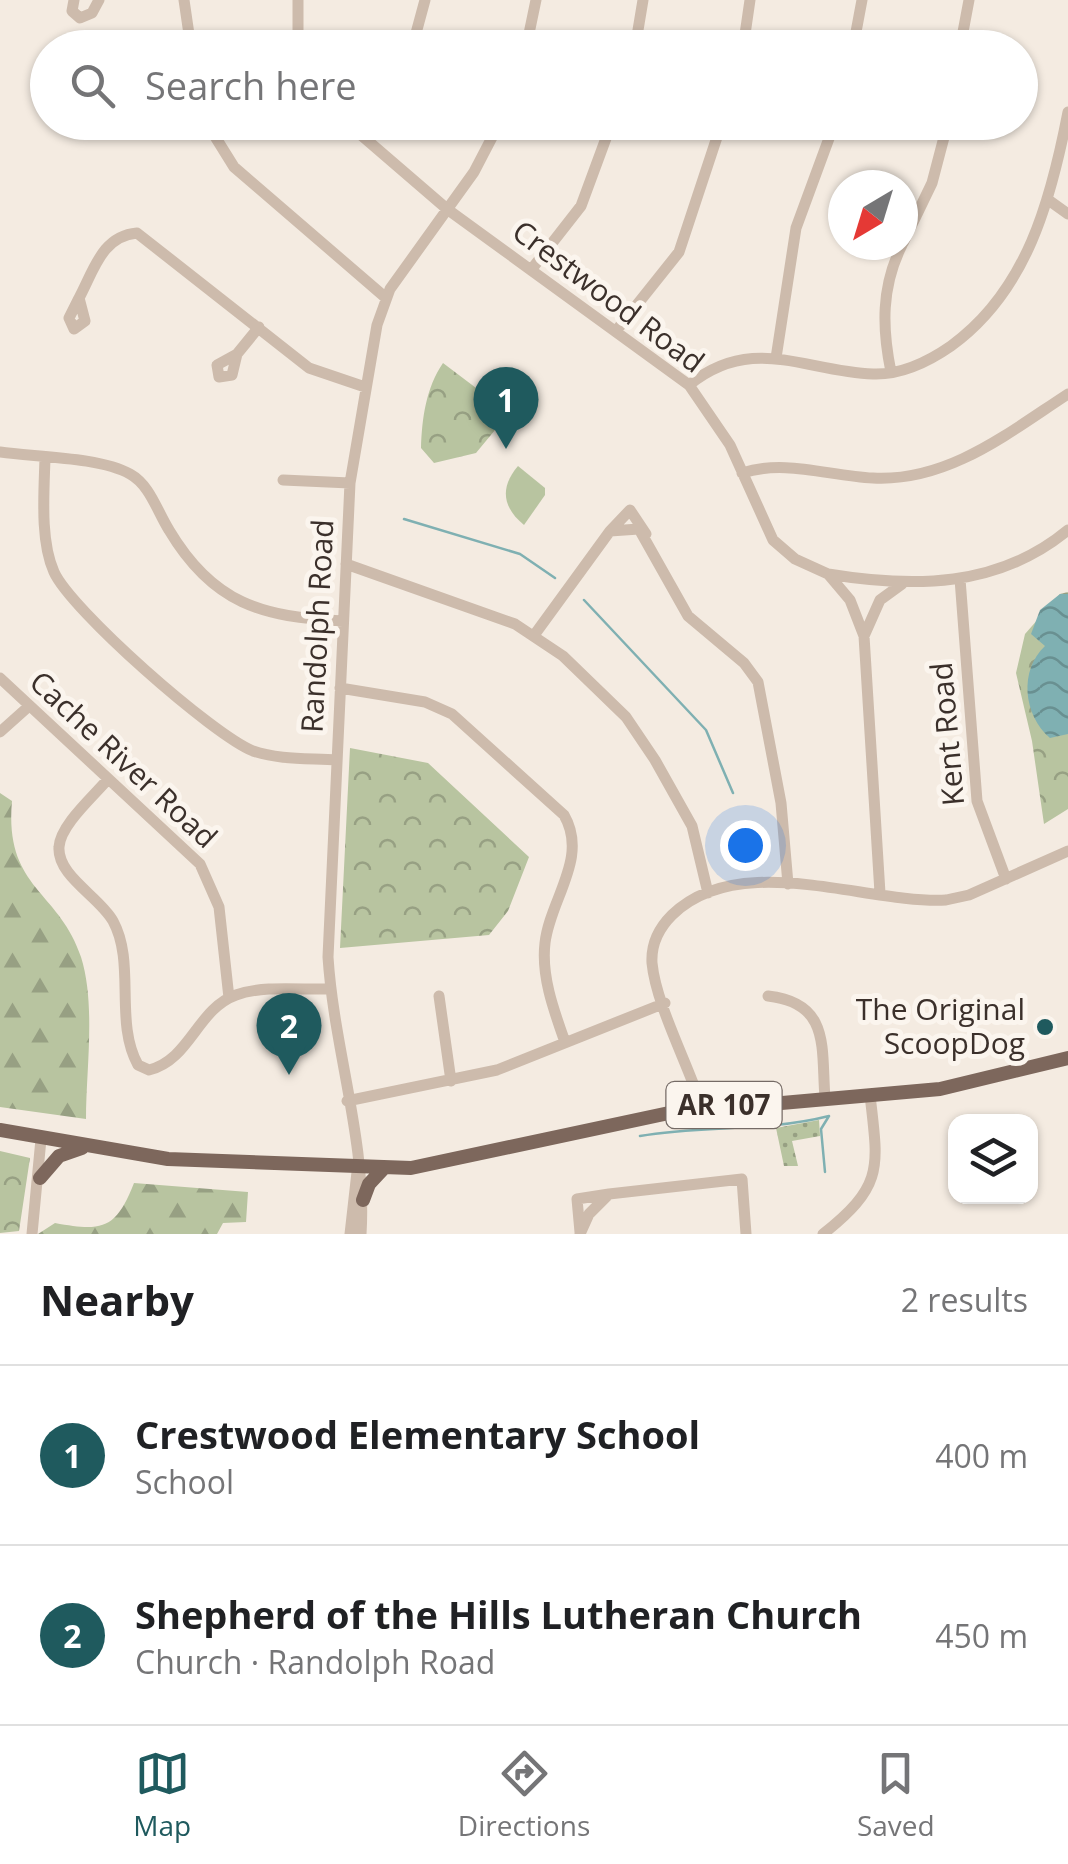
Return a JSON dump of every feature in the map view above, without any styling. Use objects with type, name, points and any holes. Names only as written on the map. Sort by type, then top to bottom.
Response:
[{"type":"main road","name":"AR 107","points":[[0,1130],[168,1159],[382,1169],[445,1162],[702,1108],[963,1085],[1068,1058]]},
{"type":"main road","points":[[40,1178],[59,1156],[87,1147]]},
{"type":"main road","points":[[363,1200],[368,1184],[382,1169]]},
{"type":"street","points":[[74,0],[72,10],[80,18],[92,13],[99,0]]},
{"type":"street","points":[[184,0],[188,30]]},
{"type":"street","points":[[298,0],[298,30]]},
{"type":"street","points":[[417,30],[426,0]]},
{"type":"street","points":[[530,30],[536,0]]},
{"type":"street","points":[[638,30],[643,0]]},
{"type":"street","points":[[746,30],[750,0]]},
{"type":"street","points":[[857,30],[862,0]]},
{"type":"street","points":[[963,30],[969,0]]},
{"type":"street","points":[[689,385],[728,362],[776,358],[853,372],[890,372],[936,356],[989,314],[1020,268],[1047,199],[1068,112]]},
{"type":"street","points":[[217,140],[234,167],[386,298]]},
{"type":"street","name":"Crestwood Road","points":[[365,140],[447,209],[689,385],[718,423],[773,540],[795,559],[828,574],[850,600],[864,636],[880,893]]},
{"type":"street","name":"Randolph Road","points":[[361,1234],[363,1200],[330,990],[350,483],[365,387],[386,298],[492,140]]},
{"type":"street","points":[[531,270],[580,206],[605,140]]},
{"type":"street","points":[[616,331],[679,252],[716,140]]},
{"type":"street","points":[[776,358],[796,228],[828,140]]},
{"type":"street","points":[[918,211],[932,183],[943,140]]},
{"type":"street","points":[[1047,199],[1068,214]]},
{"type":"street","points":[[79,298],[108,244],[123,234],[137,233],[320,374],[365,387]]},
{"type":"street","points":[[890,372],[884,313],[888,282],[896,260]]},
{"type":"street","points":[[237,354],[259,327]]},
{"type":"street","points":[[742,473],[780,468],[870,478],[918,475],[967,458],[1068,394]]},
{"type":"street","points":[[0,452],[119,469],[139,480],[182,549],[240,604],[279,617],[343,621]]},
{"type":"street","points":[[45,458],[48,550],[64,588],[167,690],[227,737],[266,755],[337,760]]},
{"type":"street","points":[[282,480],[350,483]]},
{"type":"street","points":[[535,634],[610,530],[634,528],[647,538],[688,616],[744,663],[758,682],[781,803],[788,884]]},
{"type":"street","points":[[828,574],[902,584],[960,579],[1026,560],[1068,530]]},
{"type":"street","points":[[346,564],[498,616],[535,634],[588,679],[641,736],[692,826],[708,893]]},
{"type":"street","name":"Kent Road","points":[[960,579],[977,801],[1006,879]]},
{"type":"street","points":[[864,636],[874,608],[902,584]]},
{"type":"street","name":"Cache River Road","points":[[0,678],[184,844],[205,872],[219,907],[230,998]]},
{"type":"street","points":[[340,688],[425,702],[452,714],[564,815],[574,848],[548,929],[544,958],[565,1042]]},
{"type":"street","points":[[0,732],[28,707]]},
{"type":"street","points":[[108,779],[63,834],[58,851],[63,864],[104,908],[119,936],[130,1044],[138,1064],[149,1070],[166,1064],[208,1014],[230,998],[259,991],[330,990]]},
{"type":"street","points":[[702,1108],[652,964],[655,942],[675,912],[708,893],[788,884],[946,900],[1068,851]]},
{"type":"street","points":[[439,996],[451,1081]]},
{"type":"street","points":[[768,996],[799,1002],[816,1022],[825,1098]]},
{"type":"street","points":[[348,1100],[497,1070],[665,1003]]},
{"type":"street","points":[[824,1234],[862,1195],[877,1170],[870,1095]]},
{"type":"street","points":[[32,1234],[41,1139]]},
{"type":"street","name":"Randolph Road","points":[[350,1234],[358,1168]]},
{"type":"street","points":[[580,1233],[577,1199],[742,1179],[746,1234]]},
{"type":"street","points":[[580,1233],[589,1214],[609,1194]]},
{"type":"green space","points":[[443,363],[488,397],[482,406],[500,424],[476,453],[434,463],[421,448],[422,426],[429,393]]},
{"type":"green space","points":[[518,466],[545,488],[545,495],[524,525],[511,511],[506,497],[508,482]]},
{"type":"green space","points":[[1068,592],[1068,809],[1044,824],[1032,741],[1016,673],[1025,634],[1060,594]]},
{"type":"green space","points":[[350,748],[428,763],[529,857],[508,911],[489,935],[340,948]]},
{"type":"green space","points":[[0,793],[12,801],[16,853],[35,887],[60,917],[81,957],[89,1016],[86,1119],[0,1107]]},
{"type":"green space","points":[[819,1120],[820,1136],[792,1141],[798,1166],[784,1166],[776,1128]]},
{"type":"green space","points":[[0,1151],[30,1158],[19,1231],[0,1233]]},
{"type":"green space","points":[[134,1183],[248,1192],[246,1222],[223,1223],[217,1234],[38,1234],[55,1223],[85,1227],[106,1224],[121,1210]]},
{"type":"water","points":[[1060,594],[1068,594],[1068,734],[1050,738],[1030,705],[1031,667],[1045,646],[1031,634],[1040,610]]},
{"type":"waterway","points":[[404,519],[520,554],[555,578]]},
{"type":"waterway","points":[[584,600],[706,730],[733,793]]},
{"type":"waterway","points":[[640,1136],[782,1124],[829,1116]]},
{"type":"waterway","points":[[825,1172],[821,1129],[829,1116]]},
{"type":"place","name":"Crestwood Elementary School","points":[[506,449]]},
{"type":"place","name":"The Original ScoopDog","points":[[1045,1027]]},
{"type":"place","name":"Shepherd of the Hills Lutheran Church","points":[[289,1075]]}]
